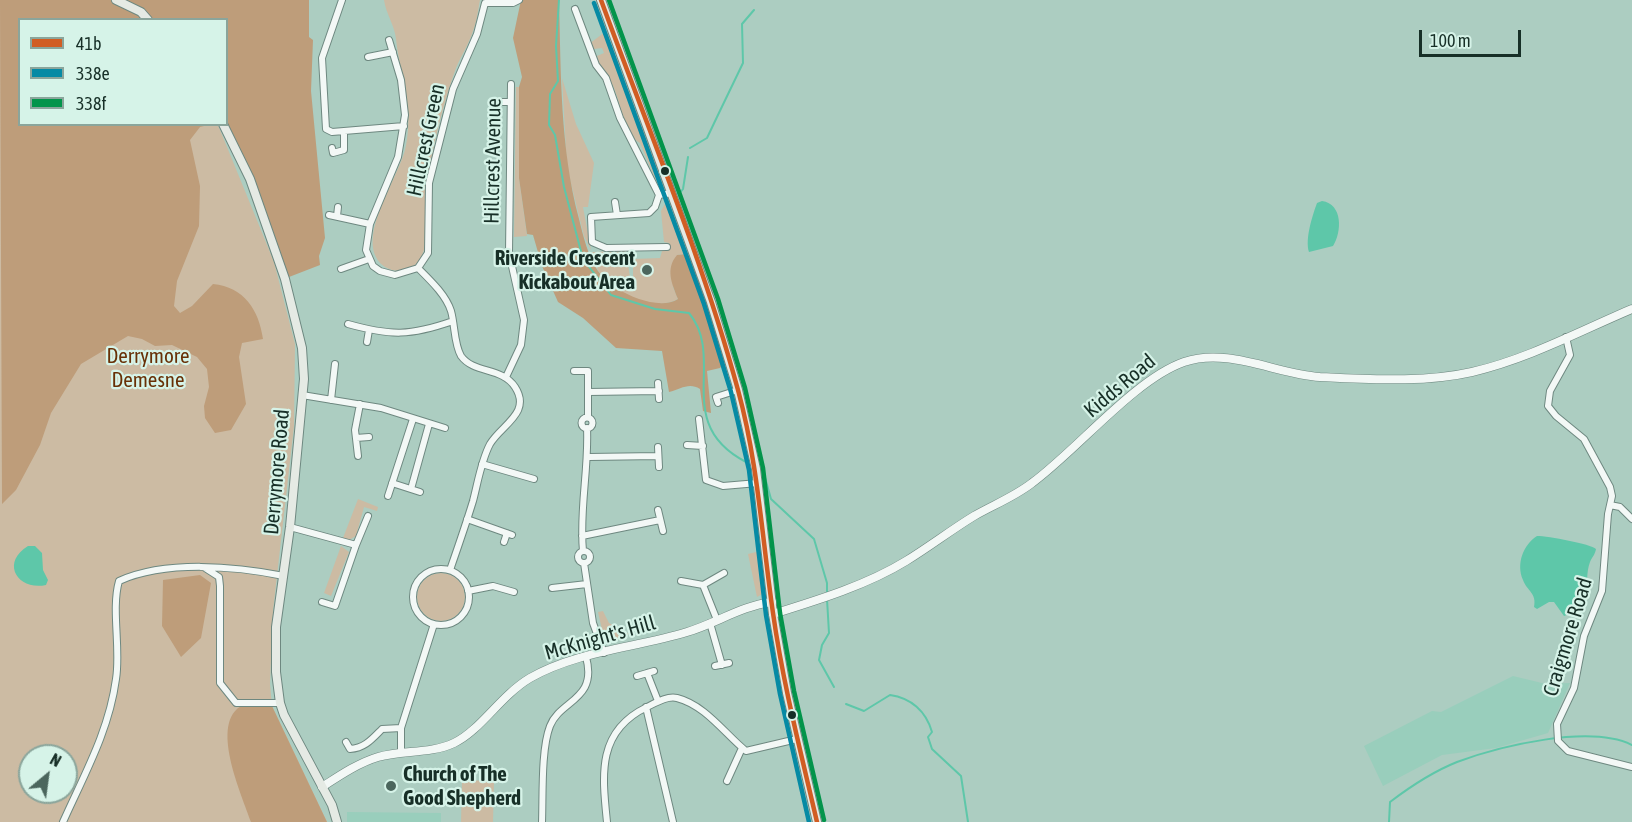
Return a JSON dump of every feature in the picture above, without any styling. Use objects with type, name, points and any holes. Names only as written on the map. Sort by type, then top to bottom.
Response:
[{"type":"main road","points":[[116,0],[141,12],[146,18]]},
{"type":"main road","points":[[601,0],[711,302],[738,390],[758,483],[773,614],[797,739],[817,822]]},
{"type":"main road","name":"Derrymore Road","points":[[224,126],[250,178],[288,289],[302,348],[302,395],[290,527],[275,652],[280,703],[295,740],[322,787],[337,822]]},
{"type":"street","points":[[332,148],[333,153],[344,150],[344,131],[332,132],[326,129],[322,58],[342,0]]},
{"type":"street","name":"Hillcrest Green","points":[[418,268],[428,253],[429,183],[457,77],[477,34],[485,3],[513,3],[519,0]]},
{"type":"street","points":[[575,9],[588,48],[606,78],[620,118],[659,195]]},
{"type":"street","name":"Hillcrest Green","points":[[369,259],[366,250],[369,224],[393,173],[404,126],[403,90],[389,40]]},
{"type":"street","points":[[368,57],[393,52]]},
{"type":"street","name":"Hillcrest Avenue","points":[[506,377],[520,345],[524,320],[509,253],[511,84]]},
{"type":"street","points":[[500,102],[510,102]]},
{"type":"street","name":"Hillcrest Green","points":[[344,131],[404,126]]},
{"type":"street","points":[[659,195],[672,193]]},
{"type":"street","points":[[659,195],[652,211],[591,217],[592,242],[597,246],[667,247]]},
{"type":"street","points":[[615,202],[617,215]]},
{"type":"street","points":[[337,216],[338,207]]},
{"type":"street","points":[[329,215],[369,224]]},
{"type":"street","points":[[341,269],[369,259],[373,266],[387,274],[403,274],[418,268],[446,302],[453,321],[459,351],[464,359],[477,367],[506,377],[517,389],[518,412],[491,443],[482,464],[450,570]]},
{"type":"street","name":"Kidds Road","points":[[773,614],[861,583],[905,561],[974,516],[1030,485],[1070,453],[1132,395],[1165,371],[1187,361],[1216,357],[1234,359],[1292,374],[1317,376],[1444,376],[1498,364],[1632,309]]},
{"type":"street","points":[[348,324],[369,330],[416,333],[453,321]]},
{"type":"street","points":[[367,342],[369,330]]},
{"type":"street","name":"Craigmore Road","points":[[1566,338],[1570,355],[1550,391],[1548,406],[1556,416],[1584,439],[1610,487],[1610,504],[1602,591],[1585,633],[1576,680],[1559,718],[1557,738],[1563,747],[1588,758],[1632,768]]},
{"type":"street","points":[[331,400],[335,363]]},
{"type":"street","points":[[574,371],[588,371],[588,417],[593,422],[587,428],[589,457],[582,536],[583,550],[590,557],[584,563],[592,623],[604,653]]},
{"type":"street","points":[[334,376],[342,376]]},
{"type":"street","points":[[658,383],[659,399]]},
{"type":"street","points":[[718,403],[716,397],[738,390]]},
{"type":"street","points":[[588,392],[658,391]]},
{"type":"street","points":[[302,395],[381,408],[445,428]]},
{"type":"street","points":[[358,456],[356,438],[360,405]]},
{"type":"street","points":[[388,496],[413,419]]},
{"type":"street","points":[[699,419],[704,473],[709,483],[723,486],[758,483]]},
{"type":"street","points":[[411,489],[429,424]]},
{"type":"street","points":[[356,438],[369,437]]},
{"type":"street","points":[[687,445],[703,446]]},
{"type":"street","points":[[658,447],[658,467]]},
{"type":"street","points":[[589,457],[658,456]]},
{"type":"street","points":[[482,464],[530,478],[530,467]]},
{"type":"street","points":[[392,483],[420,492]]},
{"type":"street","points":[[1610,504],[1620,507],[1632,519]]},
{"type":"street","points":[[658,510],[663,531]]},
{"type":"street","points":[[322,602],[335,606],[368,516]]},
{"type":"street","points":[[467,519],[509,534],[504,542]]},
{"type":"street","points":[[582,536],[660,520]]},
{"type":"street","points":[[290,527],[356,545]]},
{"type":"street","points":[[63,822],[91,766],[110,711],[117,677],[119,581],[153,571],[204,568],[252,569],[284,576]]},
{"type":"street","points":[[204,568],[219,577],[220,683],[236,703],[280,703]]},
{"type":"street","points":[[432,570],[450,570],[464,582],[468,591],[468,600],[460,617],[443,625],[434,624],[419,614],[412,598],[414,589],[424,574],[432,570]]},
{"type":"street","points":[[681,581],[703,585],[724,573]]},
{"type":"street","points":[[552,588],[587,584]]},
{"type":"street","points":[[703,585],[713,621],[718,665],[729,663]]},
{"type":"street","points":[[468,591],[493,586],[514,592]]},
{"type":"street","name":"McKnight's Hill","points":[[322,787],[361,763],[401,752],[444,747],[457,741],[470,733],[514,688],[555,666],[687,632],[746,607],[772,602]]},
{"type":"street","points":[[401,752],[401,728],[434,624]]},
{"type":"street","points":[[542,822],[547,736],[552,722],[581,695],[588,669],[586,657]]},
{"type":"street","points":[[638,676],[651,672],[658,701]]},
{"type":"street","points":[[607,822],[603,789],[605,753],[624,721],[658,701],[675,698],[687,701],[710,718],[742,748],[753,751],[797,739]]},
{"type":"street","points":[[646,707],[673,822]]},
{"type":"street","points":[[346,742],[350,749],[355,748],[369,743],[382,729],[401,728]]},
{"type":"street","points":[[727,782],[742,748]]},
{"type":"street","points":[[723,770],[730,773]]},
{"type":"shaded area","points":[[0,0],[309,0],[309,37],[313,40],[311,91],[325,238],[319,256],[320,265],[289,277],[227,126],[228,18],[18,18],[18,126],[204,126],[200,127],[190,140],[200,186],[199,226],[177,281],[174,306],[180,313],[192,306],[213,284],[224,286],[241,295],[254,310],[263,339],[242,343],[239,357],[246,404],[231,430],[215,433],[205,418],[204,406],[209,387],[207,369],[197,357],[172,345],[155,346],[142,339],[128,336],[81,364],[51,413],[40,445],[16,490],[2,504]]},
{"type":"shaded area","points":[[521,0],[559,0],[561,83],[568,165],[584,239],[598,271],[611,284],[633,297],[654,303],[669,303],[678,299],[670,271],[673,260],[677,255],[687,254],[690,258],[722,343],[726,361],[720,368],[707,371],[711,413],[703,411],[700,389],[696,387],[685,387],[669,392],[662,351],[616,348],[583,318],[558,302],[542,266],[533,235],[527,234],[519,178],[519,87],[522,77],[513,38]]},
{"type":"shaded area","points":[[1322,201],[1334,207],[1337,213],[1338,233],[1333,246],[1309,252],[1308,234],[1311,221],[1317,203]]},
{"type":"shaded area","points":[[1537,536],[1569,541],[1596,549],[1588,570],[1585,600],[1574,612],[1564,616],[1554,602],[1549,602],[1537,609],[1534,607],[1533,595],[1523,580],[1520,568],[1522,555],[1528,544]]},
{"type":"shaded area","points":[[28,546],[35,546],[42,553],[43,570],[48,580],[46,585],[27,584],[16,574],[15,560]]},
{"type":"shaded area","points":[[200,575],[211,583],[201,638],[181,657],[162,626],[163,580]]},
{"type":"shaded area","points":[[1513,676],[1546,684],[1570,683],[1548,733],[1496,748],[1442,755],[1383,786],[1364,746],[1432,711],[1441,712]]},
{"type":"shaded area","points":[[243,705],[272,706],[327,822],[251,822],[235,778],[228,742],[228,727],[233,714]]},
{"type":"shaded area","points":[[347,812],[441,813],[441,822],[347,822]]},
{"type":"green space","name":"Derrymore Demesne","points":[[0,0],[109,18],[18,18],[18,126],[218,126],[274,262],[295,344],[294,426],[273,611],[270,684],[272,706],[327,822],[0,822]]},
{"type":"green space","points":[[384,0],[480,0],[474,27],[456,68],[435,139],[426,192],[427,232],[424,251],[416,264],[397,271],[380,263],[373,246],[377,218],[401,162],[408,135],[406,93],[395,34]]},
{"type":"green space","points":[[605,32],[666,188],[664,191],[660,190],[640,143],[630,132],[612,84],[599,63],[597,56],[604,53],[602,48],[594,49],[589,44]]},
{"type":"green space","points":[[562,78],[576,124],[594,163],[588,207],[583,207],[591,250],[584,236],[567,167]]},
{"type":"green space","points":[[516,87],[519,87],[519,178],[527,236],[514,237]]},
{"type":"green space","points":[[666,202],[684,254],[677,255],[673,287],[678,299],[657,304],[634,298],[613,286],[597,268],[592,252],[626,251],[630,277],[633,277],[633,259],[660,258],[662,251],[670,250],[669,243],[664,242],[661,211]]},
{"type":"green space","points":[[750,492],[758,510],[762,539],[764,593],[757,597],[748,554],[756,552],[758,548]]},
{"type":"green space","points":[[358,499],[378,507],[377,511],[364,507],[356,536],[349,540],[343,538]]},
{"type":"green space","points":[[341,546],[349,552],[331,596],[324,593]]},
{"type":"green space","points":[[436,573],[446,573],[458,580],[465,592],[465,602],[458,614],[446,621],[436,621],[421,610],[417,602],[417,592],[428,577]]},
{"type":"green space","points":[[603,611],[609,623],[629,634],[605,643],[598,612]]},
{"type":"green space","points":[[462,780],[494,781],[493,822],[461,822]]},
{"type":"waterway","points":[[559,0],[556,46],[558,81],[550,94],[549,125],[555,135],[564,187],[583,259],[611,295],[655,309],[689,313],[699,331],[703,350],[705,410],[711,429],[724,446],[746,462]]},
{"type":"waterway","points":[[690,148],[707,138],[743,63],[742,24],[754,10]]},
{"type":"waterway","points":[[679,194],[683,189],[688,157]]},
{"type":"waterway","points":[[764,474],[771,499],[814,539],[827,583],[827,593]]},
{"type":"waterway","points":[[827,599],[829,633],[822,645],[819,660],[834,687]]},
{"type":"waterway","points":[[846,704],[864,711],[890,695],[905,699],[917,707],[926,718],[932,732],[928,737],[932,749],[961,776],[968,822]]},
{"type":"waterway","points":[[1389,822],[1390,802],[1430,775],[1475,756],[1520,744],[1570,737],[1614,739],[1632,745]]},
{"type":"transit line","name":"41b","points":[[601,0],[691,242],[738,390],[755,473],[782,666],[817,822]]},
{"type":"transit line","name":"338f","points":[[609,0],[718,299],[745,388],[763,468],[780,613],[794,691],[824,820]]},
{"type":"transit line","name":"338e","points":[[594,3],[704,304],[731,392],[749,470],[766,615],[780,694],[809,822]]},
{"type":"place","name":"Riverside Crescent Kickabout Area","points":[[647,270]]},
{"type":"place","name":"Church of The Good Shepherd","points":[[391,786]]}]
